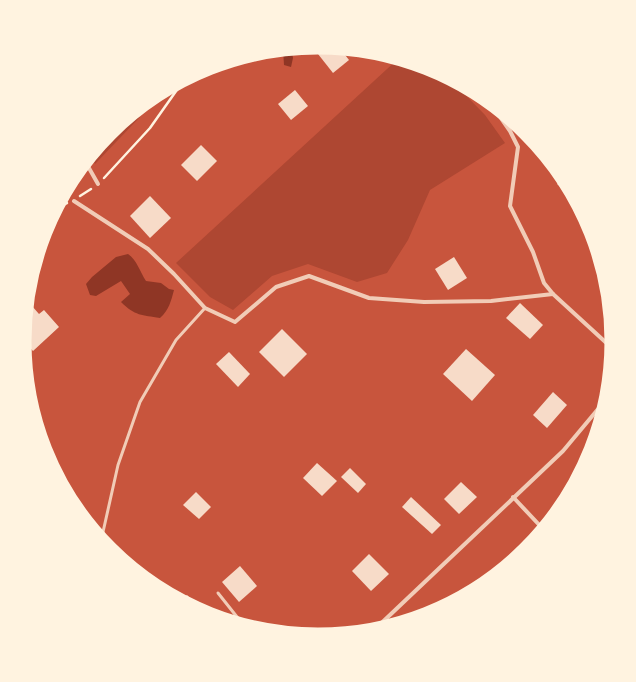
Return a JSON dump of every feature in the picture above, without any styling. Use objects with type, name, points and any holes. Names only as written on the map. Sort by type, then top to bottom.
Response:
[{"type":"street","points":[[500,117],[510,131],[518,147],[510,206],[533,252],[544,283],[553,294],[607,343]]},
{"type":"street","points":[[88,166],[98,184]]},
{"type":"street","points":[[74,200],[148,249],[174,274],[205,308],[235,322],[276,287],[309,276],[369,298],[424,302],[491,301],[553,294]]},
{"type":"street","points":[[382,622],[563,451],[599,407]]},
{"type":"street","points":[[513,498],[540,526]]},
{"type":"lane","points":[[103,534],[118,465],[140,402],[176,340],[205,308]]},
{"type":"lane","points":[[218,593],[238,619]]},
{"type":"path","points":[[64,204],[74,200],[98,184],[150,128],[178,89]]},
{"type":"shaded area","points":[[292,53],[293,58],[291,67],[284,65],[283,54]]},
{"type":"shaded area","points":[[394,62],[429,74],[461,91],[485,115],[505,143],[430,190],[408,240],[387,273],[357,282],[308,264],[272,276],[233,310],[210,297],[176,263]]},
{"type":"shaded area","points":[[138,115],[140,117],[95,164],[93,160],[101,150]]},
{"type":"shaded area","points":[[128,254],[136,263],[146,281],[161,283],[169,289],[174,290],[168,309],[160,318],[143,315],[126,307],[121,302],[130,294],[121,281],[96,296],[90,295],[86,284],[92,277],[116,257]]},
{"type":"building","points":[[320,52],[344,53],[349,60],[333,73],[318,54]]},
{"type":"building","points":[[295,90],[308,106],[291,120],[278,104]]},
{"type":"building","points":[[201,145],[217,161],[197,181],[181,165]]},
{"type":"building","points":[[559,182],[564,190],[557,184]]},
{"type":"building","points":[[150,196],[171,218],[150,238],[130,216]]},
{"type":"building","points":[[454,257],[467,278],[448,290],[435,269]]},
{"type":"building","points":[[520,303],[543,325],[530,339],[506,318]]},
{"type":"building","points":[[32,306],[39,314],[44,310],[59,327],[33,351],[29,347],[29,341]]},
{"type":"building","points":[[282,329],[307,354],[284,377],[259,352]]},
{"type":"building","points":[[466,349],[495,375],[472,401],[443,374]]},
{"type":"building","points":[[229,352],[250,374],[238,387],[216,364]]},
{"type":"building","points":[[553,392],[567,405],[547,428],[533,415]]},
{"type":"building","points":[[317,463],[337,481],[322,496],[303,478]]},
{"type":"building","points":[[350,468],[366,484],[358,493],[341,477]]},
{"type":"building","points":[[461,482],[477,497],[459,514],[444,499]]},
{"type":"building","points":[[196,492],[211,507],[199,519],[183,505]]},
{"type":"building","points":[[411,497],[441,525],[432,534],[402,507]]},
{"type":"building","points":[[369,554],[389,574],[371,591],[352,571]]},
{"type":"building","points":[[240,566],[257,586],[239,602],[222,582]]},
{"type":"building","points":[[187,595],[194,602],[190,600],[185,597]]}]
